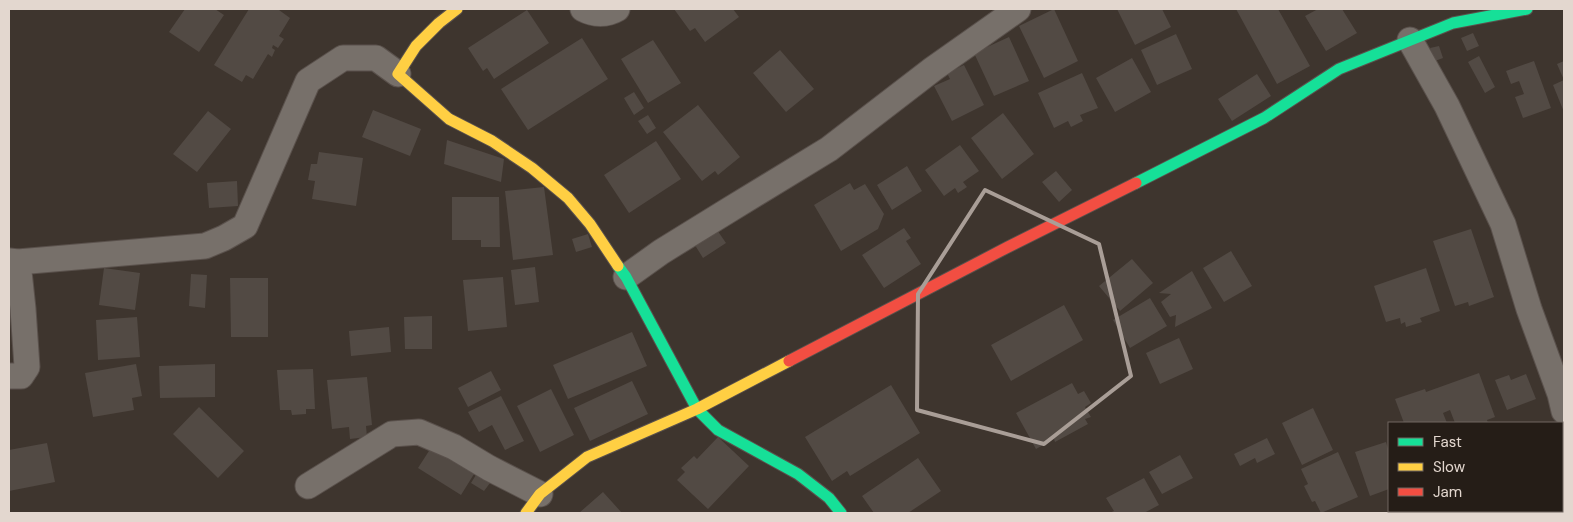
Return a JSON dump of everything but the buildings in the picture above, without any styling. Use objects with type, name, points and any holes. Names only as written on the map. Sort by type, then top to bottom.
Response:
[{"type":"street","points":[[398,74],[416,46],[439,23],[457,9]]},
{"type":"street","points":[[584,9],[590,13],[610,13],[617,9]]},
{"type":"street","points":[[626,277],[721,214],[829,149],[933,69],[1018,9]]},
{"type":"street","points":[[308,486],[392,434],[419,432],[454,446],[489,468],[533,503],[587,457],[697,409],[999,252],[1264,118],[1339,69],[1453,23],[1527,9]]},
{"type":"street","points":[[1410,40],[1446,106],[1503,224],[1564,411]]},
{"type":"street","points":[[9,376],[21,376],[26,366],[24,310],[13,261],[205,246],[224,238],[245,226],[308,81],[343,58],[376,58],[398,74],[449,119],[492,141],[532,168],[568,198],[590,224],[626,277],[697,409],[718,430],[798,474],[829,498],[840,513]]},
{"type":"highlighted area","points":[[985,190],[1099,244],[1131,376],[1044,444],[917,410],[918,294]]},
{"type":"traffic: fast","points":[[1136,183],[1264,118],[1339,69],[1453,23],[1527,9]]},
{"type":"traffic: fast","points":[[618,266],[626,277],[697,409],[718,430],[798,474],[829,498],[841,513]]},
{"type":"traffic: slow","points":[[457,9],[439,23],[416,46],[398,74],[449,119],[492,141],[532,168],[568,198],[590,224],[618,266]]},
{"type":"traffic: slow","points":[[526,513],[540,494],[587,457],[697,409],[789,361]]},
{"type":"traffic: jam","points":[[789,361],[1136,183]]}]
